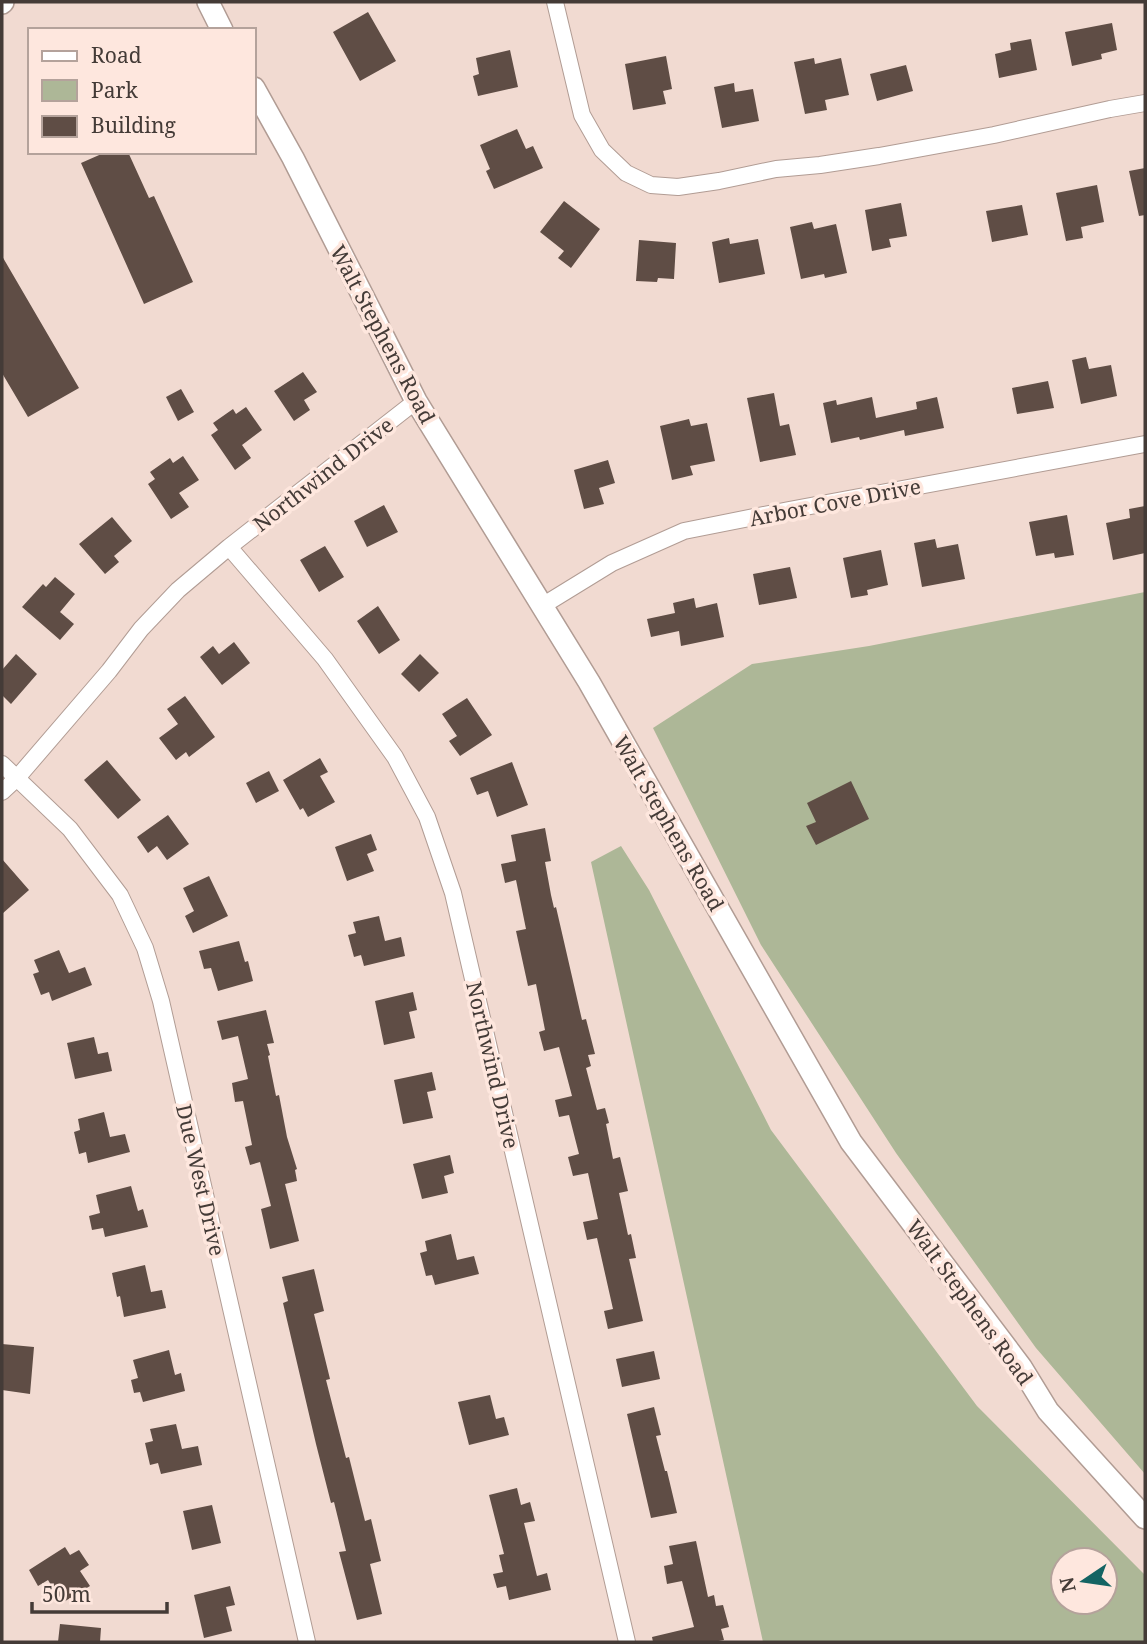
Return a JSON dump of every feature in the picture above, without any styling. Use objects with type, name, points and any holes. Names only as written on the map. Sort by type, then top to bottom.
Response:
[{"type":"street","points":[[208,2],[221,28]]},
{"type":"street","points":[[555,2],[582,115],[602,150],[626,173],[651,185],[678,187],[776,169],[832,163],[994,135],[1145,103]]},
{"type":"street","name":"Walt Stephens Road","points":[[256,92],[416,401],[603,706],[851,1142],[1021,1367],[1048,1411],[1145,1518]]},
{"type":"street","name":"Northwind Drive","points":[[2,792],[109,671],[141,629],[178,590],[416,401]]},
{"type":"street","name":"Arbor Cove Drive","points":[[542,606],[612,563],[684,531],[1145,444]]},
{"type":"street","name":"Northwind Drive","points":[[229,547],[325,659],[396,757],[427,817],[453,893],[627,1642]]},
{"type":"street","name":"Due West Drive","points":[[2,764],[70,829],[120,895],[145,948],[161,1001],[307,1642]]},
{"type":"green space","points":[[1145,592],[1145,1474],[1036,1348],[896,1153],[761,945],[653,728],[752,664],[869,646]]},
{"type":"green space","points":[[621,846],[649,890],[771,1130],[977,1406],[1116,1546],[1049,1546],[1049,1616],[1119,1616],[1119,1549],[1145,1575],[1145,1642],[763,1642],[591,862]]},
{"type":"building","points":[[368,12],[396,61],[360,81],[333,32]]},
{"type":"building","points":[[1112,23],[1117,50],[1101,54],[1102,59],[1072,66],[1065,32]]},
{"type":"building","points":[[1031,39],[1037,70],[999,78],[995,54],[1011,50],[1010,43]]},
{"type":"building","points":[[510,50],[518,87],[478,96],[473,76],[479,74],[476,58]]},
{"type":"building","points":[[666,56],[672,89],[663,91],[666,104],[633,110],[625,64]]},
{"type":"building","points":[[814,58],[815,64],[841,58],[849,95],[825,100],[827,110],[805,114],[794,62]]},
{"type":"building","points":[[906,65],[913,91],[877,101],[870,74]]},
{"type":"building","points":[[734,83],[735,92],[753,89],[759,121],[722,128],[714,87]]},
{"type":"building","points":[[517,129],[526,149],[533,146],[543,168],[494,189],[486,171],[490,169],[480,145]]},
{"type":"building","points":[[101,154],[129,154],[149,198],[154,196],[193,282],[144,304],[81,163]]},
{"type":"building","points":[[1145,168],[1145,215],[1139,216],[1129,171]]},
{"type":"building","points":[[1097,185],[1104,222],[1081,227],[1083,238],[1066,241],[1056,193]]},
{"type":"building","points":[[564,201],[600,229],[571,268],[558,258],[564,251],[540,232]]},
{"type":"building","points":[[901,203],[907,236],[889,239],[891,247],[872,251],[865,210]]},
{"type":"building","points":[[1022,205],[1028,235],[992,242],[986,211]]},
{"type":"building","points":[[812,222],[814,229],[836,224],[847,273],[825,278],[824,274],[801,279],[790,227]]},
{"type":"building","points":[[729,238],[730,244],[758,239],[765,274],[719,283],[712,242]]},
{"type":"building","points":[[639,240],[676,243],[674,279],[658,278],[657,282],[636,281]]},
{"type":"building","points":[[2,256],[79,388],[28,417],[2,373]]},
{"type":"building","points":[[1086,357],[1089,369],[1111,365],[1117,396],[1081,404],[1072,360]]},
{"type":"building","points":[[303,372],[317,392],[304,400],[310,410],[294,421],[274,391]]},
{"type":"building","points":[[1048,381],[1054,408],[1017,414],[1012,388]]},
{"type":"building","points":[[181,389],[194,412],[178,421],[166,397]]},
{"type":"building","points":[[774,393],[780,426],[789,424],[796,455],[760,462],[747,398]]},
{"type":"building","points":[[872,397],[876,418],[917,409],[916,402],[937,397],[944,428],[905,436],[904,430],[860,440],[859,437],[831,443],[823,403],[836,400],[837,405]]},
{"type":"building","points":[[246,407],[262,430],[242,445],[251,458],[235,470],[211,435],[218,430],[213,423],[233,409],[236,414]]},
{"type":"building","points":[[689,419],[691,426],[707,423],[715,461],[690,466],[693,475],[672,480],[660,426]]},
{"type":"building","points":[[183,456],[199,480],[179,493],[189,507],[171,519],[148,484],[155,479],[150,472],[170,458],[173,463]]},
{"type":"building","points":[[608,460],[615,483],[599,488],[604,504],[584,509],[574,470]]},
{"type":"building","points":[[384,505],[398,532],[367,547],[354,521]]},
{"type":"building","points":[[1145,506],[1145,553],[1113,560],[1106,523],[1130,518],[1129,509]]},
{"type":"building","points":[[1067,515],[1074,555],[1055,558],[1054,553],[1036,556],[1029,522]]},
{"type":"building","points":[[112,517],[132,541],[114,556],[119,562],[105,574],[79,544]]},
{"type":"building","points":[[935,539],[937,548],[958,544],[965,579],[922,587],[914,543]]},
{"type":"building","points":[[325,546],[344,577],[319,592],[300,560]]},
{"type":"building","points":[[881,550],[888,585],[867,590],[868,595],[851,598],[843,558]]},
{"type":"building","points":[[790,567],[797,598],[759,605],[753,574]]},
{"type":"building","points":[[55,577],[75,594],[60,612],[74,624],[60,640],[22,607],[43,584],[46,587]]},
{"type":"building","points":[[694,598],[696,608],[717,603],[724,637],[681,646],[679,631],[651,637],[647,619],[675,613],[673,603]]},
{"type":"building","points":[[378,606],[400,640],[379,654],[357,621]]},
{"type":"building","points":[[234,642],[250,663],[222,685],[200,657],[213,646],[219,654]]},
{"type":"building","points":[[16,654],[37,674],[11,704],[2,695],[2,670]]},
{"type":"building","points":[[420,654],[439,673],[419,692],[401,674]]},
{"type":"building","points":[[185,696],[215,737],[189,757],[186,752],[176,760],[159,738],[178,724],[167,709]]},
{"type":"building","points":[[467,698],[492,735],[460,756],[449,741],[457,736],[442,714]]},
{"type":"building","points":[[320,758],[328,772],[320,776],[335,802],[308,817],[303,808],[300,810],[283,780]]},
{"type":"building","points":[[107,760],[141,800],[118,819],[84,780]]},
{"type":"building","points":[[512,762],[528,805],[497,817],[488,791],[477,795],[470,778]]},
{"type":"building","points":[[269,771],[279,791],[256,803],[246,783]]},
{"type":"building","points":[[851,781],[869,819],[816,845],[806,826],[816,822],[807,803]]},
{"type":"building","points":[[168,815],[189,844],[167,860],[157,846],[148,853],[137,837]]},
{"type":"building","points":[[545,828],[551,861],[545,862],[551,895],[582,1020],[586,1019],[595,1054],[588,1055],[591,1066],[586,1068],[597,1110],[605,1108],[613,1159],[620,1157],[628,1191],[619,1193],[636,1258],[629,1259],[643,1321],[608,1329],[604,1311],[613,1309],[597,1238],[587,1240],[583,1222],[598,1219],[588,1173],[573,1176],[568,1157],[579,1154],[569,1115],[559,1117],[555,1100],[572,1096],[559,1047],[544,1051],[539,1032],[545,1030],[536,984],[528,986],[516,931],[526,929],[516,880],[505,883],[501,864],[516,861],[511,835]]},
{"type":"building","points":[[371,834],[377,850],[367,854],[374,871],[347,881],[335,847]]},
{"type":"building","points":[[2,859],[29,890],[2,914]]},
{"type":"building","points":[[209,876],[228,916],[193,933],[185,916],[194,911],[183,888]]},
{"type":"building","points":[[379,916],[385,941],[401,937],[405,956],[364,966],[361,955],[354,957],[348,935],[356,933],[353,922]]},
{"type":"building","points":[[239,941],[253,981],[218,991],[211,968],[204,969],[199,951]]},
{"type":"building","points":[[59,950],[69,973],[85,967],[92,985],[52,1001],[49,992],[41,995],[33,974],[39,972],[34,960]]},
{"type":"building","points":[[413,992],[417,1010],[409,1012],[415,1038],[384,1045],[375,1001]]},
{"type":"building","points":[[266,1010],[274,1043],[267,1044],[268,1056],[276,1096],[279,1095],[287,1137],[297,1169],[297,1181],[285,1184],[299,1241],[270,1249],[261,1209],[271,1206],[260,1162],[250,1165],[245,1147],[252,1145],[243,1101],[235,1102],[232,1083],[248,1079],[238,1036],[222,1040],[217,1021]]},
{"type":"building","points":[[94,1037],[98,1054],[108,1052],[112,1071],[75,1079],[67,1043]]},
{"type":"building","points":[[432,1072],[436,1090],[427,1092],[433,1118],[403,1124],[394,1080]]},
{"type":"building","points":[[104,1112],[110,1137],[125,1134],[130,1152],[88,1163],[86,1152],[79,1154],[74,1132],[80,1130],[78,1119]]},
{"type":"building","points":[[450,1155],[454,1173],[444,1176],[448,1193],[422,1199],[413,1164]]},
{"type":"building","points":[[131,1186],[138,1211],[143,1209],[148,1227],[105,1237],[103,1228],[92,1230],[89,1216],[100,1213],[96,1195]]},
{"type":"building","points":[[451,1234],[457,1260],[474,1256],[479,1274],[435,1285],[432,1275],[426,1276],[420,1253],[427,1251],[425,1241]]},
{"type":"building","points":[[145,1265],[151,1292],[162,1290],[166,1308],[124,1317],[112,1273]]},
{"type":"building","points":[[314,1269],[324,1311],[314,1314],[330,1379],[326,1380],[365,1521],[371,1519],[381,1561],[370,1564],[382,1614],[357,1620],[339,1552],[346,1551],[316,1444],[283,1303],[288,1301],[282,1277]]},
{"type":"building","points":[[2,1344],[34,1347],[30,1394],[2,1390]]},
{"type":"building","points":[[169,1350],[175,1375],[181,1373],[185,1391],[143,1402],[140,1392],[134,1393],[131,1380],[138,1378],[133,1360]]},
{"type":"building","points":[[654,1351],[660,1379],[622,1387],[616,1359]]},
{"type":"building","points":[[490,1395],[496,1419],[504,1417],[509,1435],[469,1445],[458,1402]]},
{"type":"building","points":[[654,1407],[661,1435],[656,1436],[677,1513],[651,1518],[627,1414]]},
{"type":"building","points":[[176,1424],[182,1449],[198,1446],[202,1465],[161,1474],[158,1463],[150,1465],[145,1443],[153,1441],[150,1429]]},
{"type":"building","points":[[517,1488],[521,1505],[530,1502],[535,1521],[524,1523],[537,1576],[547,1573],[551,1590],[509,1600],[506,1586],[497,1588],[493,1574],[503,1572],[499,1555],[504,1554],[489,1495]]},
{"type":"building","points":[[212,1505],[221,1543],[192,1550],[183,1511]]},
{"type":"building","points":[[696,1541],[708,1597],[714,1595],[716,1606],[723,1605],[729,1627],[721,1629],[724,1640],[653,1642],[652,1637],[694,1627],[682,1581],[667,1584],[664,1566],[673,1564],[669,1546]]},
{"type":"building","points":[[65,1547],[70,1555],[79,1550],[89,1565],[80,1571],[90,1586],[62,1603],[48,1580],[38,1586],[29,1570]]},
{"type":"building","points":[[230,1586],[235,1605],[226,1607],[232,1631],[204,1638],[194,1595]]},
{"type":"building","points":[[60,1624],[101,1628],[100,1642],[58,1642]]}]
